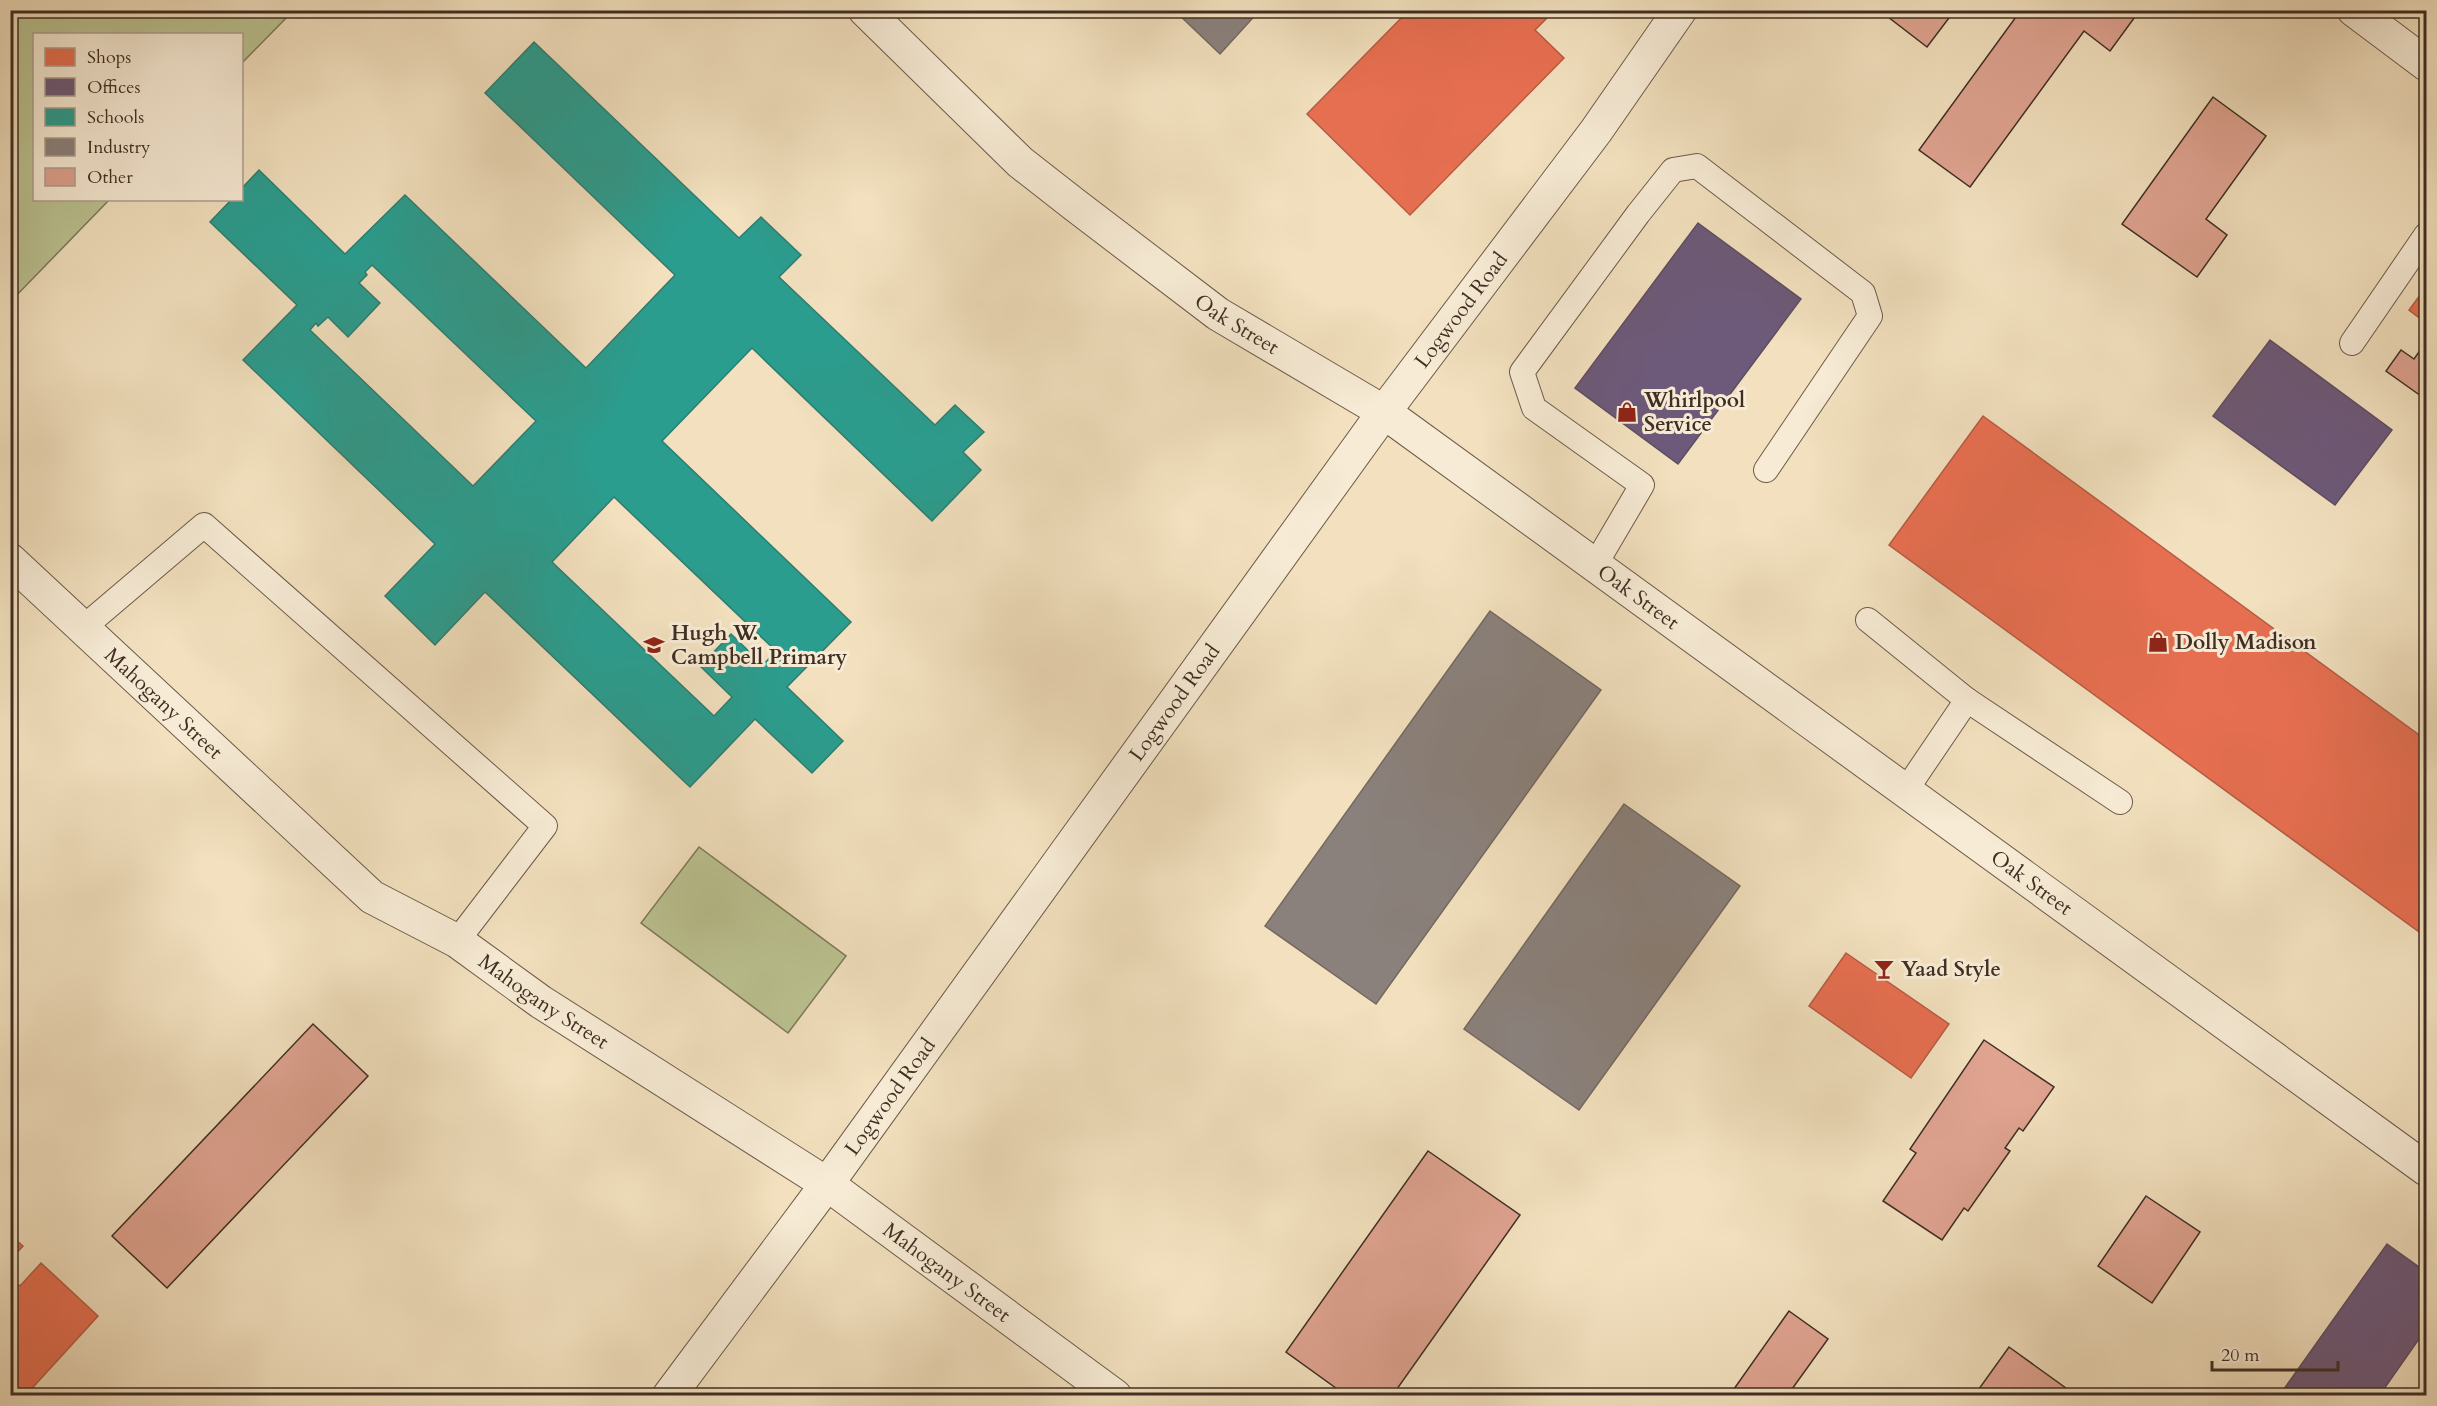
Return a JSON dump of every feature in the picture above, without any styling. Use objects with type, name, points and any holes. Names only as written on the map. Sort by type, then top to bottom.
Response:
[{"type":"street","name":"Oak Street","points":[[865,10],[1020,162],[1218,314],[1384,412],[2427,1169]]},
{"type":"street","name":"Logwood Road","points":[[669,1395],[826,1184],[1384,412],[1596,131],[1680,10]]},
{"type":"street","points":[[2358,12],[2427,64]]},
{"type":"street","name":"Mahogany Street","points":[[10,560],[372,897],[457,941],[541,1002],[826,1184],[1115,1395]]},
{"type":"lane","points":[[1595,565],[1642,485],[1534,408],[1522,372],[1673,170],[1697,166],[1863,293],[1870,316],[1766,470]]},
{"type":"lane","points":[[2352,343],[2427,235]]},
{"type":"lane","points":[[84,627],[204,525],[545,826],[457,941]]},
{"type":"lane","points":[[1868,620],[1967,700],[2120,802]]},
{"type":"lane","points":[[1906,790],[1967,700]]},
{"type":"green space","points":[[11,10],[293,11],[243,62],[243,33],[33,33],[33,201],[108,201],[11,301]]},
{"type":"green space","points":[[699,847],[846,956],[788,1033],[641,923]]},
{"type":"building: Shops","points":[[1409,10],[1551,10],[1553,12],[1535,30],[1564,58],[1410,215],[1307,114]]},
{"type":"building: Shops","points":[[2426,287],[2426,323],[2409,310]]},
{"type":"building: Shops","name":"Dolly Madison","points":[[1983,416],[2426,740],[2426,937],[1889,545]]},
{"type":"building: Shops","points":[[1846,953],[1949,1024],[1911,1078],[1809,1006]]},
{"type":"building: Shops","points":[[10,1235],[23,1246],[10,1260]]},
{"type":"building: Shops","points":[[41,1263],[98,1316],[25,1396],[10,1396],[10,1277],[20,1286]]},
{"type":"building: Offices","points":[[1698,223],[1801,299],[1678,464],[1575,388]]},
{"type":"building: Offices","points":[[2270,340],[2392,430],[2335,505],[2213,416]]},
{"type":"building: Offices","points":[[2387,1244],[2426,1272],[2426,1329],[2379,1396],[2279,1396]]},
{"type":"building: Schools","points":[[534,42],[739,238],[761,217],[801,255],[779,277],[935,425],[955,405],[984,432],[963,452],[981,470],[932,521],[752,348],[662,441],[851,622],[787,687],[843,741],[812,773],[755,719],[690,787],[485,592],[435,645],[385,596],[435,544],[243,360],[297,305],[210,222],[230,201],[243,201],[243,187],[259,170],[345,254],[405,195],[586,368],[675,275],[485,93]],"holes":[[[372,265],[536,421],[473,486],[310,330],[316,323],[318,326],[328,317],[348,337],[380,303],[359,283],[367,275],[365,272]],[[614,497],[776,651],[763,665],[731,634],[700,666],[732,697],[714,716],[552,562]]]},
{"type":"building: Industry","points":[[1174,10],[1260,10],[1220,54]]},
{"type":"building: Industry","points":[[1490,611],[1601,690],[1376,1004],[1265,926]]},
{"type":"building: Industry","points":[[1624,804],[1740,886],[1579,1110],[1464,1029]]},
{"type":"building: Other","points":[[1879,10],[1955,10],[1927,47]]},
{"type":"building: Other","points":[[2021,10],[2140,10],[2110,51],[2084,31],[1970,187],[1919,150]]},
{"type":"building: Other","points":[[2213,97],[2266,136],[2206,219],[2227,235],[2197,277],[2122,224]]},
{"type":"building: Other","points":[[2426,342],[2426,388],[2421,396],[2386,371],[2401,350],[2414,359]]},
{"type":"building: Other","points":[[313,1024],[368,1076],[167,1288],[112,1236]]},
{"type":"building: Other","points":[[1984,1040],[2054,1087],[2023,1131],[2019,1128],[2005,1148],[2010,1151],[1968,1211],[1964,1208],[1942,1240],[1883,1201],[1916,1153],[1910,1149]]},
{"type":"building: Other","points":[[1428,1151],[1520,1215],[1392,1396],[1347,1396],[1286,1352]]},
{"type":"building: Other","points":[[2146,1196],[2200,1232],[2152,1303],[2098,1266]]},
{"type":"building: Other","points":[[1789,1311],[1828,1339],[1787,1396],[1729,1396]]},
{"type":"building: Other","points":[[2009,1347],[2077,1396],[1980,1396],[1976,1393]]},
{"type":"place","name":"Whirlpool Service","points":[[1627,412]]},
{"type":"place","name":"Dolly Madison","points":[[2158,642]]},
{"type":"place","name":"Hugh W. Campbell Primary","points":[[654,645]]},
{"type":"place","name":"Yaad Style","points":[[1884,969]]}]
